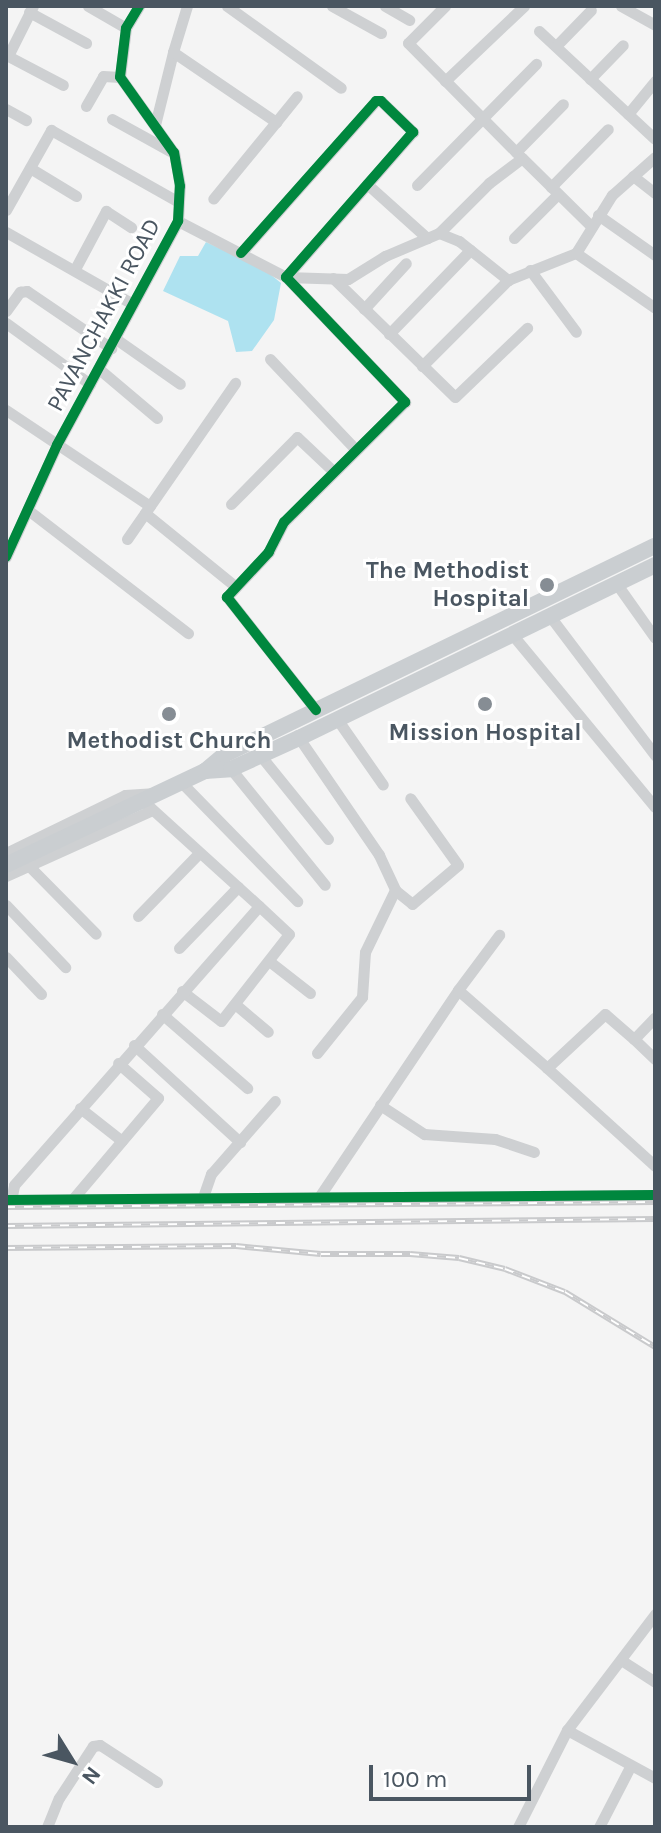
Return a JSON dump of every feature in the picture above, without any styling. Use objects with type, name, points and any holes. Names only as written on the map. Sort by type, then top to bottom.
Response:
[{"type":"main road","points":[[205,771],[224,755],[655,546]]},
{"type":"main road","points":[[6,865],[146,801],[180,781],[205,771],[231,769],[299,738],[655,565]]},
{"type":"street","points":[[90,6],[126,28]]},
{"type":"street","points":[[86,106],[103,76],[120,77],[126,28],[139,6]]},
{"type":"street","points":[[155,125],[187,6]]},
{"type":"street","points":[[227,6],[341,88]]},
{"type":"street","points":[[332,6],[381,33]]},
{"type":"street","points":[[385,6],[409,20]]},
{"type":"street","points":[[445,6],[408,43],[591,226]]},
{"type":"street","points":[[445,81],[524,6]]},
{"type":"street","points":[[621,6],[655,25]]},
{"type":"street","points":[[63,85],[8,56],[31,9],[86,43]]},
{"type":"street","points":[[556,46],[591,10]]},
{"type":"street","points":[[539,31],[655,139]]},
{"type":"street","points":[[590,79],[623,45]]},
{"type":"street","points":[[173,52],[212,75],[276,122]]},
{"type":"street","points":[[417,185],[536,64]]},
{"type":"street","name":"PAVANCHAKKI ROAD","points":[[6,557],[57,445],[178,221],[180,186],[174,153],[120,77]]},
{"type":"street","points":[[628,114],[655,81]]},
{"type":"street","points":[[213,199],[297,96]]},
{"type":"street","points":[[241,253],[378,100],[413,132],[286,277]]},
{"type":"street","points":[[286,277],[348,279],[385,256],[439,233],[519,155],[563,104]]},
{"type":"street","points":[[6,109],[26,120]]},
{"type":"street","points":[[112,119],[174,153]]},
{"type":"street","points":[[514,238],[608,129]]},
{"type":"street","points":[[6,210],[51,130],[177,201]]},
{"type":"street","points":[[422,366],[508,280],[576,253],[612,195],[655,157]]},
{"type":"street","points":[[30,168],[76,196]]},
{"type":"street","points":[[633,176],[655,193]]},
{"type":"street","points":[[367,184],[427,238]]},
{"type":"street","points":[[75,269],[106,211],[131,227]]},
{"type":"street","points":[[598,215],[655,255]]},
{"type":"street","points":[[178,221],[286,277],[405,402],[284,522],[269,552],[227,597],[316,710]]},
{"type":"street","points":[[439,233],[470,250],[508,280]]},
{"type":"street","points":[[8,237],[75,269],[133,304]]},
{"type":"street","points":[[389,334],[470,250]]},
{"type":"street","points":[[576,253],[655,308]]},
{"type":"street","points":[[364,309],[406,263]]},
{"type":"street","points":[[530,270],[576,332]]},
{"type":"street","points":[[333,278],[457,396],[527,328]]},
{"type":"street","points":[[6,311],[20,292],[27,291],[180,384]]},
{"type":"street","points":[[6,323],[90,384]]},
{"type":"street","points":[[270,359],[356,450]]},
{"type":"street","points":[[99,369],[157,418]]},
{"type":"street","points":[[127,539],[235,383]]},
{"type":"street","points":[[6,410],[147,510],[236,587]]},
{"type":"street","points":[[231,504],[295,438],[334,472]]},
{"type":"street","points":[[28,510],[188,633]]},
{"type":"street","points":[[6,528],[17,536]]},
{"type":"street","points":[[616,583],[655,638]]},
{"type":"street","points":[[549,615],[655,755]]},
{"type":"street","points":[[511,633],[655,807]]},
{"type":"street","points":[[337,719],[383,785]]},
{"type":"street","points":[[299,738],[379,855],[395,890],[414,903],[458,865],[410,798]]},
{"type":"street","points":[[260,755],[328,839]]},
{"type":"street","points":[[231,769],[325,885]]},
{"type":"street","points":[[180,781],[297,901]]},
{"type":"street","points":[[644,790],[655,782]]},
{"type":"street","points":[[6,853],[125,795],[146,801],[289,934],[219,1023],[182,991]]},
{"type":"street","points":[[6,876],[146,801]]},
{"type":"street","points":[[138,916],[199,853]]},
{"type":"street","points":[[29,866],[96,934]]},
{"type":"street","points":[[179,948],[238,887]]},
{"type":"street","points":[[317,1053],[362,997],[364,956],[395,890]]},
{"type":"street","points":[[6,905],[65,967]]},
{"type":"street","points":[[259,906],[14,1185],[9,1200],[655,1195]]},
{"type":"street","points":[[317,1200],[458,990],[499,935]]},
{"type":"street","points":[[6,957],[41,994]]},
{"type":"street","points":[[269,961],[310,993]]},
{"type":"street","points":[[458,990],[655,1166]]},
{"type":"street","points":[[235,1004],[268,1032]]},
{"type":"street","points":[[162,1014],[247,1088]]},
{"type":"street","points":[[547,1068],[605,1014],[655,1059]]},
{"type":"street","points":[[634,1039],[655,1017]]},
{"type":"street","points":[[134,1045],[240,1142]]},
{"type":"street","points":[[71,1201],[158,1098],[118,1063]]},
{"type":"street","points":[[202,1200],[211,1174],[275,1101]]},
{"type":"street","points":[[380,1105],[424,1134],[495,1139],[534,1152]]},
{"type":"street","points":[[80,1108],[122,1141]]},
{"type":"street","points":[[518,1827],[567,1730],[655,1614]]},
{"type":"street","points":[[621,1660],[655,1682]]},
{"type":"street","points":[[567,1730],[655,1778]]},
{"type":"street","points":[[47,1827],[59,1798],[96,1745],[157,1782]]},
{"type":"street","points":[[599,1827],[630,1767]]},
{"type":"water","points":[[206,242],[265,270],[281,283],[274,320],[252,351],[236,352],[228,321],[163,291],[180,256],[198,256]]},
{"type":"railway","points":[[6,1207],[655,1202]]},
{"type":"railway","points":[[6,1226],[655,1219]]},
{"type":"railway","points":[[6,1248],[236,1246],[321,1254],[410,1254],[459,1258],[505,1269],[565,1292],[655,1347]]},
{"type":"cycle path","points":[[6,557],[57,445],[178,221],[180,186],[174,153],[120,77],[126,28],[139,6]]},
{"type":"cycle path","points":[[241,253],[376,101],[381,101],[413,132],[286,277],[405,402],[284,522],[269,552],[227,597],[316,710]]},
{"type":"cycle path","points":[[6,1200],[655,1195]]},
{"type":"place","name":"The Methodist Hospital","points":[[547,585]]},
{"type":"place","name":"Mission Hospital","points":[[485,704]]},
{"type":"place","name":"Methodist Church","points":[[169,714]]}]
